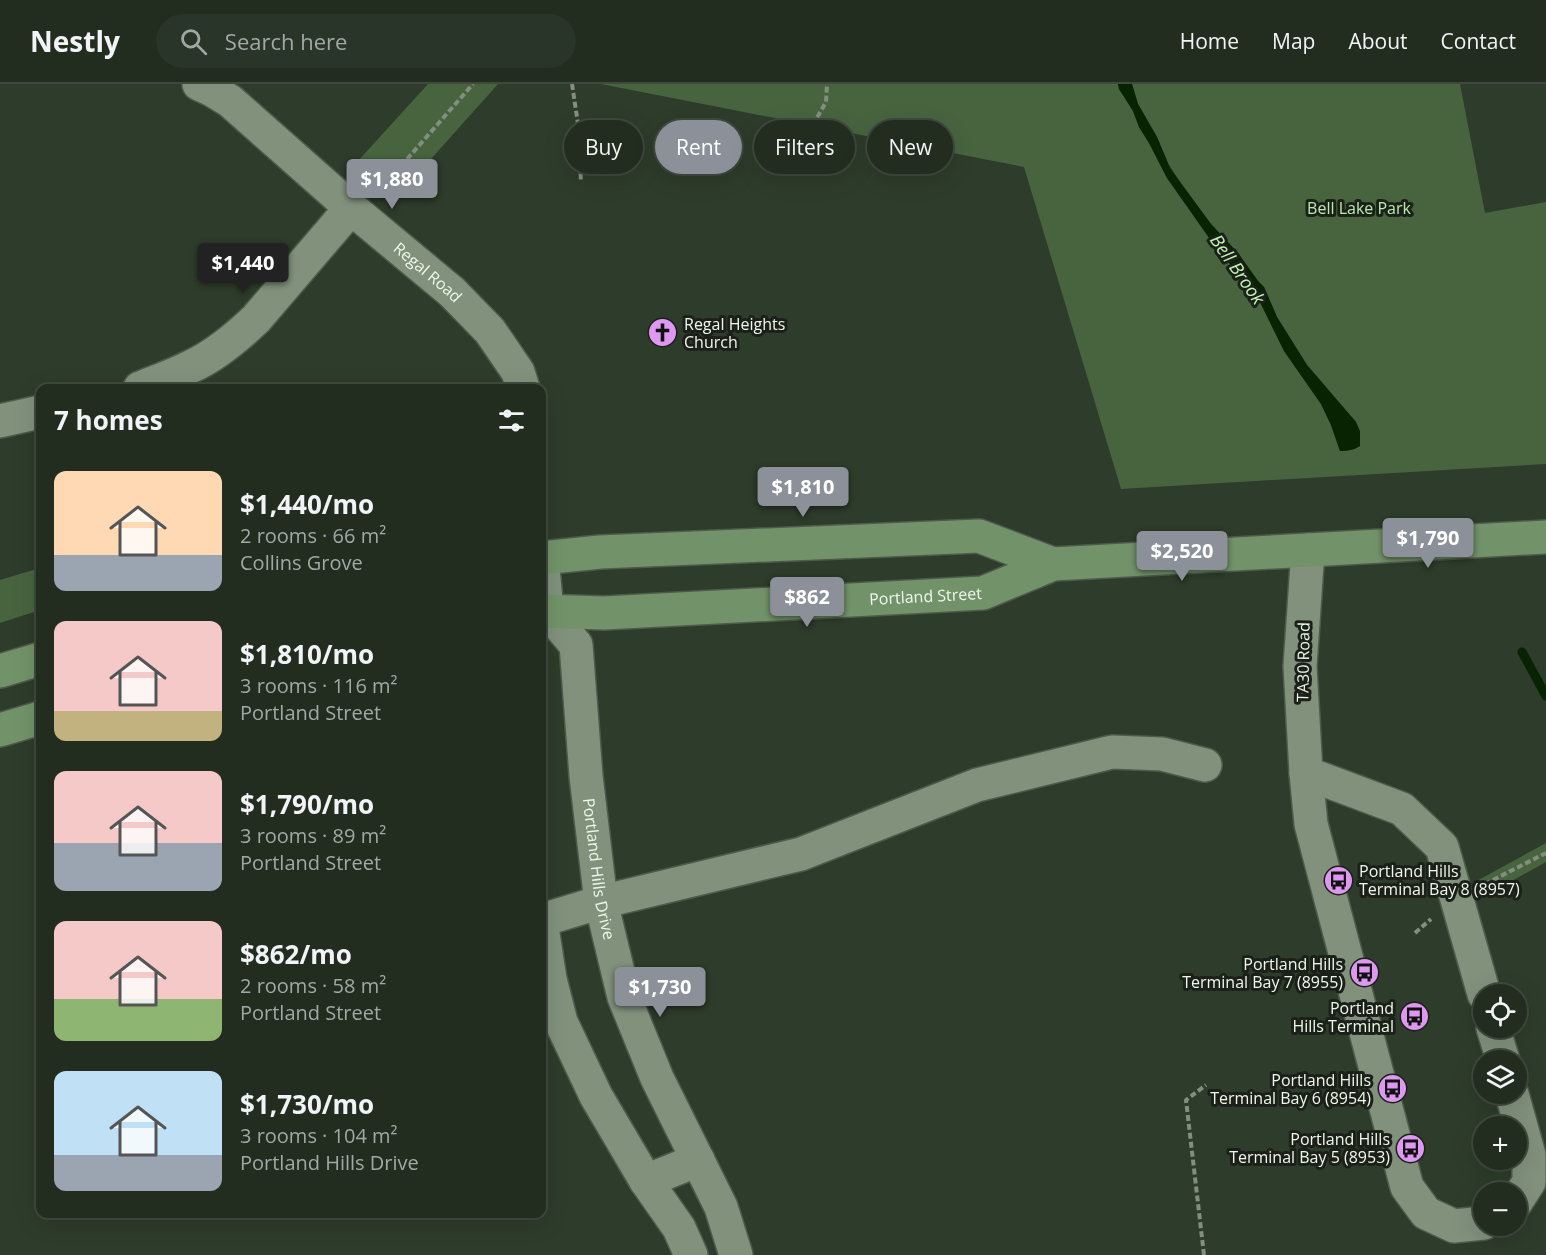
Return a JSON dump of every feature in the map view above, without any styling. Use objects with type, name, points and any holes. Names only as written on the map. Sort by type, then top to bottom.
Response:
[{"type":"main road","name":"Portland Street","points":[[546,557],[600,552],[979,536],[1053,564]]},
{"type":"main road","name":"Portland Street","points":[[546,614],[604,613],[983,592],[1053,564],[1546,537]]},
{"type":"main road","points":[[0,671],[36,660]]},
{"type":"main road","points":[[0,730],[36,719]]},
{"type":"street","name":"Regal Road","points":[[199,84],[230,101],[351,208],[452,292],[490,331],[518,372],[522,384]]},
{"type":"street","points":[[149,384],[192,366],[212,355],[239,335],[256,319],[351,208]]},
{"type":"street","points":[[0,421],[36,413]]},
{"type":"street","name":"TA30 Road","points":[[1308,550],[1300,666],[1311,824],[1407,1187],[1426,1213],[1454,1226],[1473,1225]]},
{"type":"street","name":"Portland Hills Drive","points":[[546,617],[576,645],[586,776],[601,902],[624,997],[657,1078],[721,1207],[736,1255]]},
{"type":"street","points":[[546,919],[601,902],[801,854],[977,785],[1112,752],[1162,754],[1205,765]]},
{"type":"street","points":[[1306,773],[1402,809],[1442,847],[1481,984]]},
{"type":"street","points":[[546,953],[561,1023],[596,1096],[646,1181],[679,1228],[691,1255]]},
{"type":"street","points":[[1515,1104],[1529,1155],[1527,1185]]},
{"type":"street","points":[[646,1181],[698,1160]]},
{"type":"path","points":[[387,207],[384,197],[393,176],[473,84]]},
{"type":"path","points":[[572,84],[578,124],[581,182]]},
{"type":"path","points":[[816,120],[826,102],[827,84]]},
{"type":"path","points":[[1457,899],[1546,853]]},
{"type":"path","points":[[1204,1255],[1186,1101],[1206,1085]]},
{"type":"green space","points":[[428,84],[498,84],[398,196],[357,162]]},
{"type":"green space","name":"Bell Lake Park","points":[[601,84],[1118,84],[1167,178],[1212,242],[1259,300],[1284,351],[1321,404],[1340,451],[1345,451],[1355,449],[1356,422],[1307,365],[1277,317],[1264,287],[1184,189],[1138,104],[1132,84],[1460,84],[1485,213],[1546,202],[1546,464],[1121,489],[1024,167],[953,153],[953,120],[867,120],[867,136],[855,134],[855,120],[784,120]]},
{"type":"green space","points":[[36,569],[36,611],[0,623],[0,580]]},
{"type":"green space","points":[[1546,843],[1546,862],[1481,898],[1473,883]]},
{"type":"water","points":[[1118,84],[1132,84],[1138,104],[1157,137],[1170,168],[1211,224],[1238,253],[1264,287],[1277,317],[1307,365],[1356,422],[1360,431],[1360,446],[1340,451],[1321,404],[1284,351],[1259,300],[1212,242],[1167,178]]},
{"type":"waterway","name":"Bell Brook","points":[[1522,652],[1546,696]]},
{"type":"place","name":"Regal Heights Church","points":[[663,333]]},
{"type":"place","name":"Portland Hills Terminal Bay 8 (8957)","points":[[1338,880]]},
{"type":"place","name":"Portland Hills Terminal Bay 7 (8955)","points":[[1364,973]]},
{"type":"place","name":"Portland Hills Terminal","points":[[1415,1017]]},
{"type":"place","name":"Portland Hills Terminal Bay 6 (8954)","points":[[1392,1089]]},
{"type":"place","name":"Portland Hills Terminal Bay 5 (8953)","points":[[1411,1148]]}]
